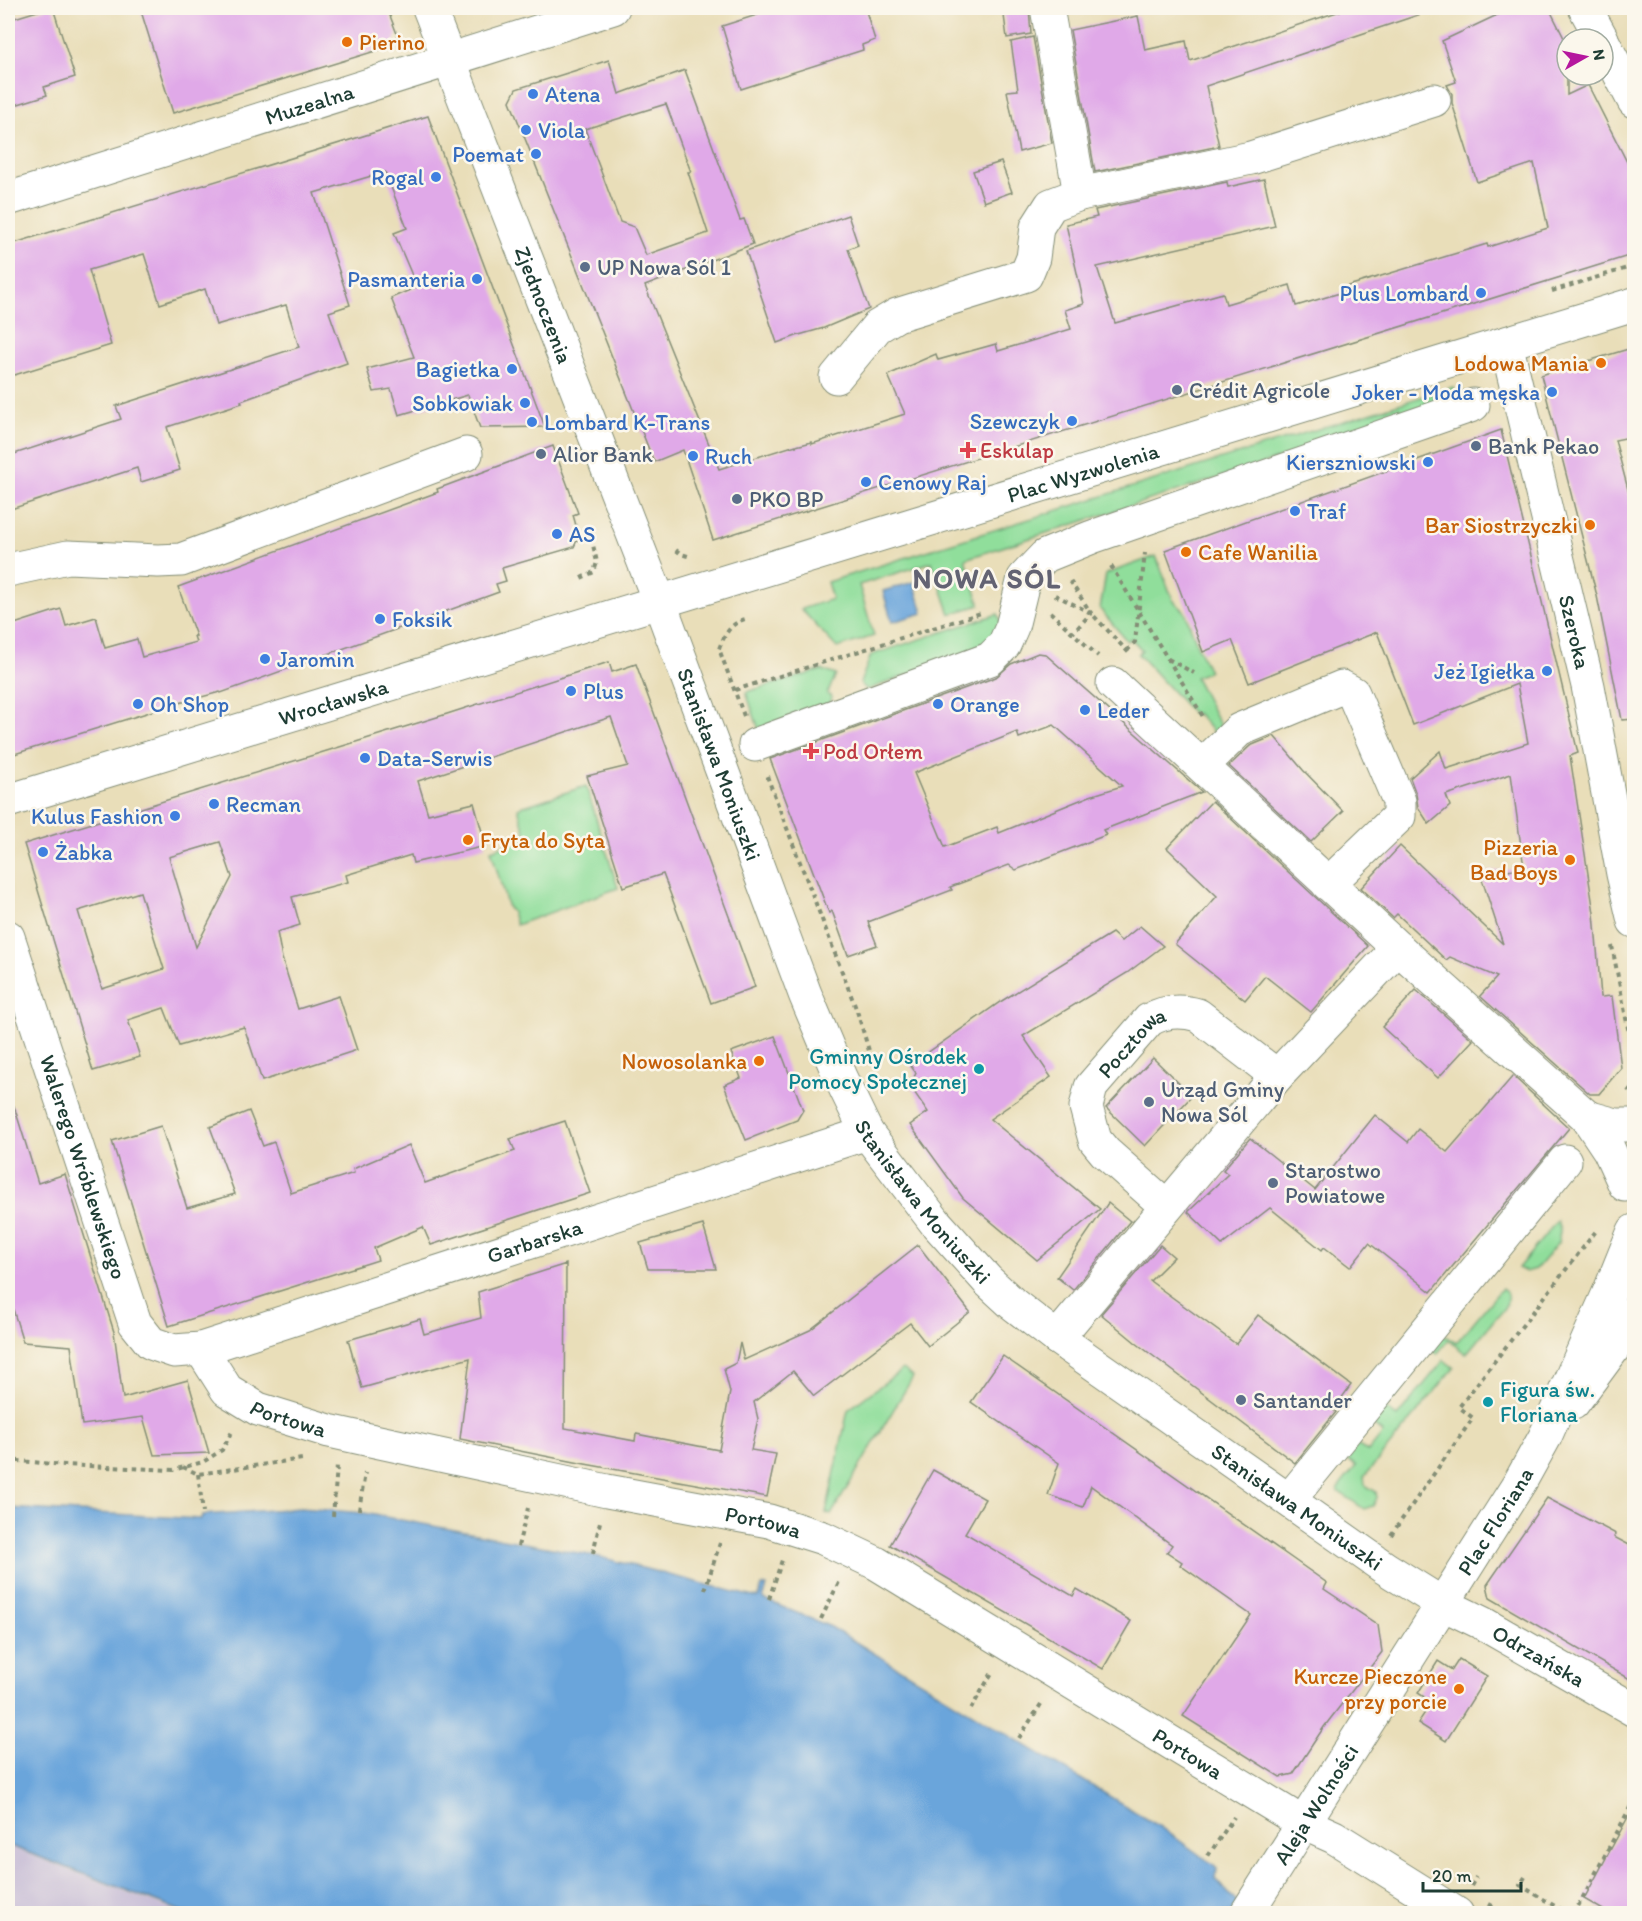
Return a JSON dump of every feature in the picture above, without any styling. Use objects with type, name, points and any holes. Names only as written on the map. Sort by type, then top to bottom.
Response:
[{"type":"street","name":"Zjednoczenia","points":[[429,8],[659,601]]},
{"type":"street","name":"Muzealna","points":[[8,200],[613,8]]},
{"type":"street","points":[[1047,8],[1080,194]]},
{"type":"street","points":[[1585,8],[1595,27]]},
{"type":"street","points":[[1615,64],[1635,101]]},
{"type":"street","points":[[836,377],[877,327],[897,315],[1026,275],[1033,258],[1037,227],[1051,206],[1080,194],[1251,158],[1434,100]]},
{"type":"street","name":"Plac Wyzwolenia","points":[[659,601],[1635,304]]},
{"type":"street","name":"Szeroka","points":[[1506,343],[1588,686],[1623,874],[1635,921]]},
{"type":"street","points":[[755,745],[990,659],[1004,645],[1012,627],[1024,578],[1045,556],[1092,537],[1473,405]]},
{"type":"street","points":[[8,570],[68,557],[181,560],[466,454]]},
{"type":"street","name":"Wrocławska","points":[[8,801],[659,601]]},
{"type":"street","name":"Stanisława Moniuszki","points":[[659,601],[806,994],[840,1077],[867,1133],[935,1222],[987,1281],[1012,1304],[1057,1338],[1385,1568],[1441,1603]]},
{"type":"street","points":[[1113,684],[1398,948],[1587,1117],[1609,1150],[1630,1196]]},
{"type":"street","points":[[1202,766],[1239,730],[1342,687],[1353,693],[1399,801],[1399,816],[1328,884]]},
{"type":"street","name":"Walerego Wróblewskiego","points":[[8,937],[135,1323],[151,1343],[174,1351],[201,1349]]},
{"type":"street","points":[[1057,1338],[1276,1076],[1398,948]]},
{"type":"street","name":"Pocztowa","points":[[1166,1206],[1105,1152],[1095,1140],[1086,1107],[1091,1087],[1149,1020],[1158,1015],[1184,1011],[1198,1015],[1276,1076]]},
{"type":"street","points":[[1587,1117],[1616,1125],[1635,1125]]},
{"type":"street","name":"Garbarska","points":[[201,1349],[867,1133]]},
{"type":"street","points":[[1630,1196],[1624,1167],[1630,1150],[1635,1144]]},
{"type":"street","points":[[1289,1500],[1565,1161]]},
{"type":"street","name":"Plac Floriana","points":[[1441,1603],[1520,1482],[1545,1437],[1635,1231]]},
{"type":"street","name":"Plac Floriana","points":[[1545,1437],[1588,1385],[1624,1334],[1635,1312]]},
{"type":"street","name":"Portowa","points":[[201,1349],[227,1390],[258,1410],[329,1431],[607,1491],[769,1521],[823,1538],[876,1563],[1301,1821],[1334,1837],[1457,1914]]},
{"type":"street","name":"Odrzańska","points":[[1441,1603],[1482,1623],[1635,1710]]},
{"type":"street","name":"Aleja Wolności","points":[[1248,1909],[1441,1603]]},
{"type":"path","points":[[1546,293],[1635,266]]},
{"type":"path","points":[[581,578],[594,572],[597,562],[593,545]]},
{"type":"path","points":[[671,545],[681,554],[691,557],[702,554]]},
{"type":"path","points":[[1127,651],[1135,642],[1140,613],[1145,546]]},
{"type":"path","points":[[1107,560],[1204,722]]},
{"type":"path","points":[[1073,633],[1091,613],[1074,587]]},
{"type":"path","points":[[1058,596],[1064,599]]},
{"type":"path","points":[[735,690],[1018,601]]},
{"type":"path","points":[[745,619],[737,621],[729,630],[723,637],[719,649],[857,1011],[874,1068]]},
{"type":"path","points":[[1167,658],[1194,673]]},
{"type":"path","points":[[10,848],[8,840],[14,834]]},
{"type":"path","points":[[1391,1535],[1473,1418],[1460,1407],[1602,1224]]},
{"type":"path","points":[[8,1460],[173,1470],[203,1462],[222,1450],[248,1403]]},
{"type":"path","points":[[333,1516],[338,1457]]},
{"type":"path","points":[[183,1467],[198,1474],[283,1462]]},
{"type":"path","points":[[359,1510],[366,1463]]},
{"type":"path","points":[[198,1474],[203,1512]]},
{"type":"path","points":[[518,1545],[530,1502]]},
{"type":"path","points":[[593,1553],[602,1513]]},
{"type":"path","points":[[705,1590],[721,1543]]},
{"type":"path","points":[[769,1599],[784,1555]]},
{"type":"path","points":[[822,1619],[842,1575]]},
{"type":"path","points":[[971,1709],[998,1664]]},
{"type":"path","points":[[1019,1738],[1048,1694]]},
{"type":"path","points":[[1574,1914],[1635,1800]]},
{"type":"path","points":[[1208,1856],[1240,1808]]},
{"type":"path","points":[[1525,1877],[1520,1885],[1568,1914]]},
{"type":"shaded area","points":[[8,1846],[182,1913],[8,1913]]},
{"type":"green space","points":[[1453,387],[1456,391],[1446,405],[965,559],[980,605],[950,614],[932,562],[859,585],[874,636],[837,648],[801,609],[832,599],[827,582]]},
{"type":"green space","points":[[1156,556],[1173,600],[1185,612],[1209,671],[1195,677],[1221,727],[1213,732],[1197,713],[1194,715],[1138,654],[1142,650],[1131,638],[1127,641],[1100,609],[1106,574]]},
{"type":"green space","points":[[998,614],[1004,631],[967,653],[867,690],[860,683],[871,655]]},
{"type":"green space","points":[[822,670],[836,675],[827,694],[832,697],[830,704],[759,730],[746,692]]},
{"type":"green space","points":[[586,786],[618,888],[516,925],[512,912],[508,908],[491,850],[527,838],[518,808]]},
{"type":"green space","points":[[1557,1221],[1560,1231],[1558,1243],[1536,1269],[1526,1272],[1518,1268]]},
{"type":"green space","points":[[1502,1288],[1507,1295],[1506,1305],[1466,1354],[1448,1340],[1437,1354],[1430,1348],[1439,1336],[1448,1337],[1456,1343]]},
{"type":"green space","points":[[1444,1360],[1454,1368],[1364,1477],[1365,1485],[1376,1492],[1377,1498],[1373,1506],[1364,1509],[1338,1491],[1356,1466],[1340,1454],[1354,1443],[1368,1452],[1383,1433],[1369,1422],[1382,1406],[1397,1417]]},
{"type":"green space","points":[[903,1369],[913,1377],[831,1515],[826,1513],[848,1410]]},
{"type":"water","points":[[914,582],[923,613],[892,622],[883,591]]},
{"type":"water","points":[[8,1508],[201,1519],[202,1515],[301,1508],[364,1513],[600,1557],[758,1598],[762,1586],[767,1587],[763,1599],[831,1627],[1160,1827],[1217,1868],[1216,1879],[1246,1913],[186,1913],[8,1845]]},
{"type":"building","points":[[53,8],[75,77],[44,87],[47,95],[12,106],[8,89],[8,20]]},
{"type":"building","points":[[140,8],[387,8],[397,34],[392,46],[173,113]]},
{"type":"building","points":[[779,8],[865,8],[875,40],[862,45],[863,50],[741,89],[722,26]]},
{"type":"building","points":[[1003,8],[1029,8],[1031,34],[1007,38]]},
{"type":"building","points":[[1349,8],[1426,8],[1427,12],[1206,86],[1219,146],[1095,172],[1070,30],[1138,16],[1145,50],[1186,41],[1190,61]]},
{"type":"building","points":[[1512,8],[1549,8],[1558,27],[1555,27],[1555,87],[1567,87],[1567,95],[1589,87],[1635,178],[1635,254],[713,540],[683,450],[654,462],[510,101],[516,89],[609,60],[619,94],[685,70],[740,220],[744,219],[753,244],[645,286],[719,469],[796,445],[812,442],[812,444],[905,414],[888,375],[936,354],[938,360],[996,344],[998,351],[1071,329],[1065,310],[1084,304],[1066,224],[1097,217],[1095,210],[1227,182],[1228,187],[1264,179],[1275,226],[1097,267],[1115,323],[1223,293],[1226,304],[1290,285],[1296,306],[1350,290],[1348,286],[1548,228],[1534,163],[1477,182],[1452,103],[1452,94],[1447,85],[1456,82],[1442,41]],"holes":[[[666,104],[691,172],[688,172],[708,233],[646,255],[634,227],[620,222],[585,129]]]},
{"type":"building","points":[[1033,37],[1052,143],[1019,152],[1007,91],[1018,90],[1011,42]]},
{"type":"building","points":[[428,116],[545,427],[480,428],[468,395],[399,415],[391,389],[374,392],[367,369],[414,357],[391,298],[417,287],[394,233],[407,228],[385,172],[314,193],[350,305],[329,312],[347,363],[241,401],[242,403],[167,427],[180,470],[141,482],[137,468],[8,510],[8,456],[121,419],[116,406],[299,347],[286,305],[216,325],[205,289],[160,304],[144,254],[89,270],[111,345],[8,377],[8,245]]},
{"type":"building","points":[[1001,162],[1012,192],[984,202],[973,171]]},
{"type":"building","points":[[848,215],[858,245],[848,249],[869,309],[824,328],[777,343],[746,251]]},
{"type":"building","points":[[1635,347],[1635,436],[1615,440],[1635,516],[1635,719],[1622,720],[1597,596],[1541,375]]},
{"type":"building","points":[[1501,430],[1578,753],[1570,756],[1594,913],[1601,997],[1612,996],[1621,1068],[1599,1094],[1590,1094],[1480,996],[1497,977],[1450,957],[1446,960],[1397,914],[1393,918],[1361,888],[1400,846],[1503,944],[1480,873],[1524,868],[1511,774],[1446,795],[1450,806],[1429,824],[1418,807],[1410,778],[1440,751],[1446,769],[1528,743],[1517,684],[1413,725],[1377,632],[1249,683],[1232,640],[1203,652],[1165,550]]},
{"type":"building","points":[[553,446],[578,513],[573,515],[579,536],[574,547],[502,568],[506,581],[496,584],[499,592],[221,693],[179,703],[8,756],[8,626],[61,609],[66,626],[96,617],[105,648],[137,639],[142,657],[196,642],[194,636],[196,636],[178,587],[438,492],[437,489]]},
{"type":"building","points":[[1038,653],[1045,654],[1202,792],[1103,830],[1106,835],[1016,870],[1009,865],[950,887],[952,890],[868,922],[877,945],[848,955],[832,911],[829,913],[770,759],[996,677],[1011,664]],"holes":[[[1054,725],[1122,786],[1090,796],[999,833],[997,827],[945,847],[914,773],[1017,732],[1019,738]]]},
{"type":"building","points":[[609,662],[612,672],[636,664],[755,987],[711,1003],[663,874],[623,887],[587,776],[628,766],[611,717],[418,781],[428,814],[474,803],[486,846],[413,863],[411,855],[346,875],[348,882],[292,897],[300,925],[277,932],[282,958],[298,1009],[339,996],[357,1050],[262,1081],[244,1027],[179,1046],[164,1008],[128,1020],[140,1057],[93,1071],[24,844]],"holes":[[[220,842],[232,877],[196,947],[169,857]],[[140,892],[164,969],[102,989],[78,911]]]},
{"type":"building","points":[[1274,736],[1343,811],[1311,842],[1229,766],[1250,746]]},
{"type":"building","points":[[1212,801],[1368,946],[1311,1012],[1265,976],[1245,1000],[1175,944],[1217,896],[1167,848]]},
{"type":"building","points":[[1140,926],[1163,946],[1127,973],[1023,1036],[1051,1077],[990,1119],[1100,1209],[1037,1260],[963,1198],[910,1125],[928,1112],[910,1086],[916,1073],[910,1065],[1000,1002],[1112,933],[1121,941]]},
{"type":"building","points":[[1416,990],[1473,1040],[1438,1078],[1382,1027]]},
{"type":"building","points":[[775,1036],[803,1110],[797,1120],[746,1140],[724,1085],[741,1078],[731,1052]]},
{"type":"building","name":"Urząd Gminy Nowa Sól","points":[[1153,1058],[1192,1096],[1145,1146],[1106,1108]]},
{"type":"building","points":[[1513,1076],[1569,1128],[1431,1292],[1369,1243],[1350,1267],[1324,1247],[1322,1250],[1270,1208],[1222,1245],[1188,1212],[1228,1174],[1223,1170],[1250,1138],[1315,1190],[1375,1115],[1408,1142],[1418,1129],[1447,1152]]},
{"type":"building","points":[[14,1106],[38,1183],[65,1174],[114,1332],[123,1398],[188,1380],[209,1453],[154,1455],[143,1417],[82,1425],[71,1346],[23,1342],[8,1293],[8,1107]]},
{"type":"building","points":[[249,1111],[263,1146],[274,1142],[291,1193],[354,1173],[353,1169],[409,1145],[425,1183],[515,1151],[510,1139],[565,1121],[590,1193],[431,1245],[423,1227],[374,1248],[378,1260],[169,1326],[112,1141],[161,1126],[187,1208],[235,1194],[210,1127]]},
{"type":"building","points":[[1108,1203],[1130,1221],[1073,1290],[1057,1277]]},
{"type":"building","points":[[703,1225],[716,1269],[648,1269],[640,1243]]},
{"type":"building","points":[[918,1245],[970,1312],[928,1346],[910,1323],[814,1396],[793,1371],[754,1402],[758,1419],[751,1450],[776,1454],[767,1497],[460,1439],[470,1358],[362,1388],[348,1340],[420,1319],[424,1334],[481,1318],[478,1292],[566,1264],[565,1428],[635,1441],[636,1434],[719,1450],[730,1392],[724,1369],[736,1363],[740,1343],[744,1360],[810,1330]]},
{"type":"building","points":[[1160,1245],[1174,1257],[1150,1281],[1236,1344],[1258,1315],[1351,1385],[1333,1410],[1336,1412],[1295,1463],[1101,1314]]},
{"type":"building","points":[[1003,1356],[1327,1583],[1324,1589],[1378,1625],[1382,1652],[1324,1727],[1293,1774],[1280,1777],[1183,1716],[1251,1615],[1180,1565],[1182,1562],[1167,1552],[1172,1545],[1091,1486],[1083,1507],[1048,1495],[1059,1463],[971,1402]]},
{"type":"building","points":[[933,1470],[985,1499],[965,1533],[1073,1596],[1077,1589],[1131,1621],[1103,1669],[890,1545]]},
{"type":"building","points":[[1547,1498],[1616,1534],[1614,1537],[1635,1548],[1635,1682],[1490,1598],[1487,1585]]},
{"type":"building","name":"Kurcze Pieczone przy porcie","points":[[1459,1659],[1487,1676],[1446,1741],[1418,1723],[1432,1702],[1418,1693],[1438,1661],[1452,1670]]},
{"type":"building","points":[[1635,1804],[1635,1914],[1610,1914],[1584,1899]]},
{"type":"place","name":"Pierino","points":[[347,42]]},
{"type":"place","name":"Atena","points":[[533,94]]},
{"type":"place","name":"Viola","points":[[526,130]]},
{"type":"place","name":"Poemat","points":[[536,154]]},
{"type":"place","name":"Rogal","points":[[436,177]]},
{"type":"place","name":"UP Nowa Sól 1","points":[[585,267]]},
{"type":"place","name":"Pasmanteria","points":[[477,279]]},
{"type":"place","name":"Plus Lombard","points":[[1481,293]]},
{"type":"place","name":"Lodowa Mania","points":[[1601,363]]},
{"type":"place","name":"Bagietka","points":[[512,369]]},
{"type":"place","name":"Crédit Agricole","points":[[1177,390]]},
{"type":"place","name":"Joker - Moda męska","points":[[1552,392]]},
{"type":"place","name":"Sobkowiak","points":[[525,403]]},
{"type":"place","name":"Szewczyk","points":[[1072,421]]},
{"type":"place","name":"Lombard K-Trans","points":[[532,422]]},
{"type":"place","name":"Bank Pekao","points":[[1476,446]]},
{"type":"place","name":"Eskulap","points":[[968,450]]},
{"type":"place","name":"Alior Bank","points":[[541,454]]},
{"type":"place","name":"Ruch","points":[[693,456]]},
{"type":"place","name":"Kierszniowski","points":[[1428,462]]},
{"type":"place","name":"Cenowy Raj","points":[[866,482]]},
{"type":"place","name":"PKO BP","points":[[737,499]]},
{"type":"place","name":"Traf","points":[[1295,511]]},
{"type":"place","name":"Bar Siostrzyczki","points":[[1590,525]]},
{"type":"place","name":"AS","points":[[557,534]]},
{"type":"place","name":"Cafe Wanilia","points":[[1186,552]]},
{"type":"place","name":"Foksik","points":[[380,619]]},
{"type":"place","name":"Jaromin","points":[[265,659]]},
{"type":"place","name":"Jeż Igiełka","points":[[1547,671]]},
{"type":"place","name":"Plus","points":[[571,691]]},
{"type":"place","name":"Oh Shop","points":[[138,704]]},
{"type":"place","name":"Orange","points":[[938,704]]},
{"type":"place","name":"Leder","points":[[1085,710]]},
{"type":"place","name":"Pod Orłem","points":[[811,751]]},
{"type":"place","name":"Data-Serwis","points":[[365,758]]},
{"type":"place","name":"Recman","points":[[214,804]]},
{"type":"place","name":"Kulus Fashion","points":[[175,816]]},
{"type":"place","name":"Fryta do Syta","points":[[468,840]]},
{"type":"place","name":"Żabka","points":[[43,852]]},
{"type":"place","name":"Pizzeria Bad Boys","points":[[1570,860]]},
{"type":"place","name":"Nowosolanka","points":[[759,1061]]},
{"type":"place","name":"Gminny Ośrodek Pomocy Społecznej","points":[[979,1069]]},
{"type":"place","name":"Urząd Gminy Nowa Sól","points":[[1149,1102]]},
{"type":"place","name":"Starostwo Powiatowe","points":[[1273,1183]]},
{"type":"place","name":"Santander","points":[[1241,1400]]},
{"type":"place","name":"Figura św. Floriana","points":[[1488,1402]]},
{"type":"place","name":"Kurcze Pieczone przy porcie","points":[[1459,1689]]},
{"type":"district","name":"NOWA SÓL","points":[[987,578]]}]
